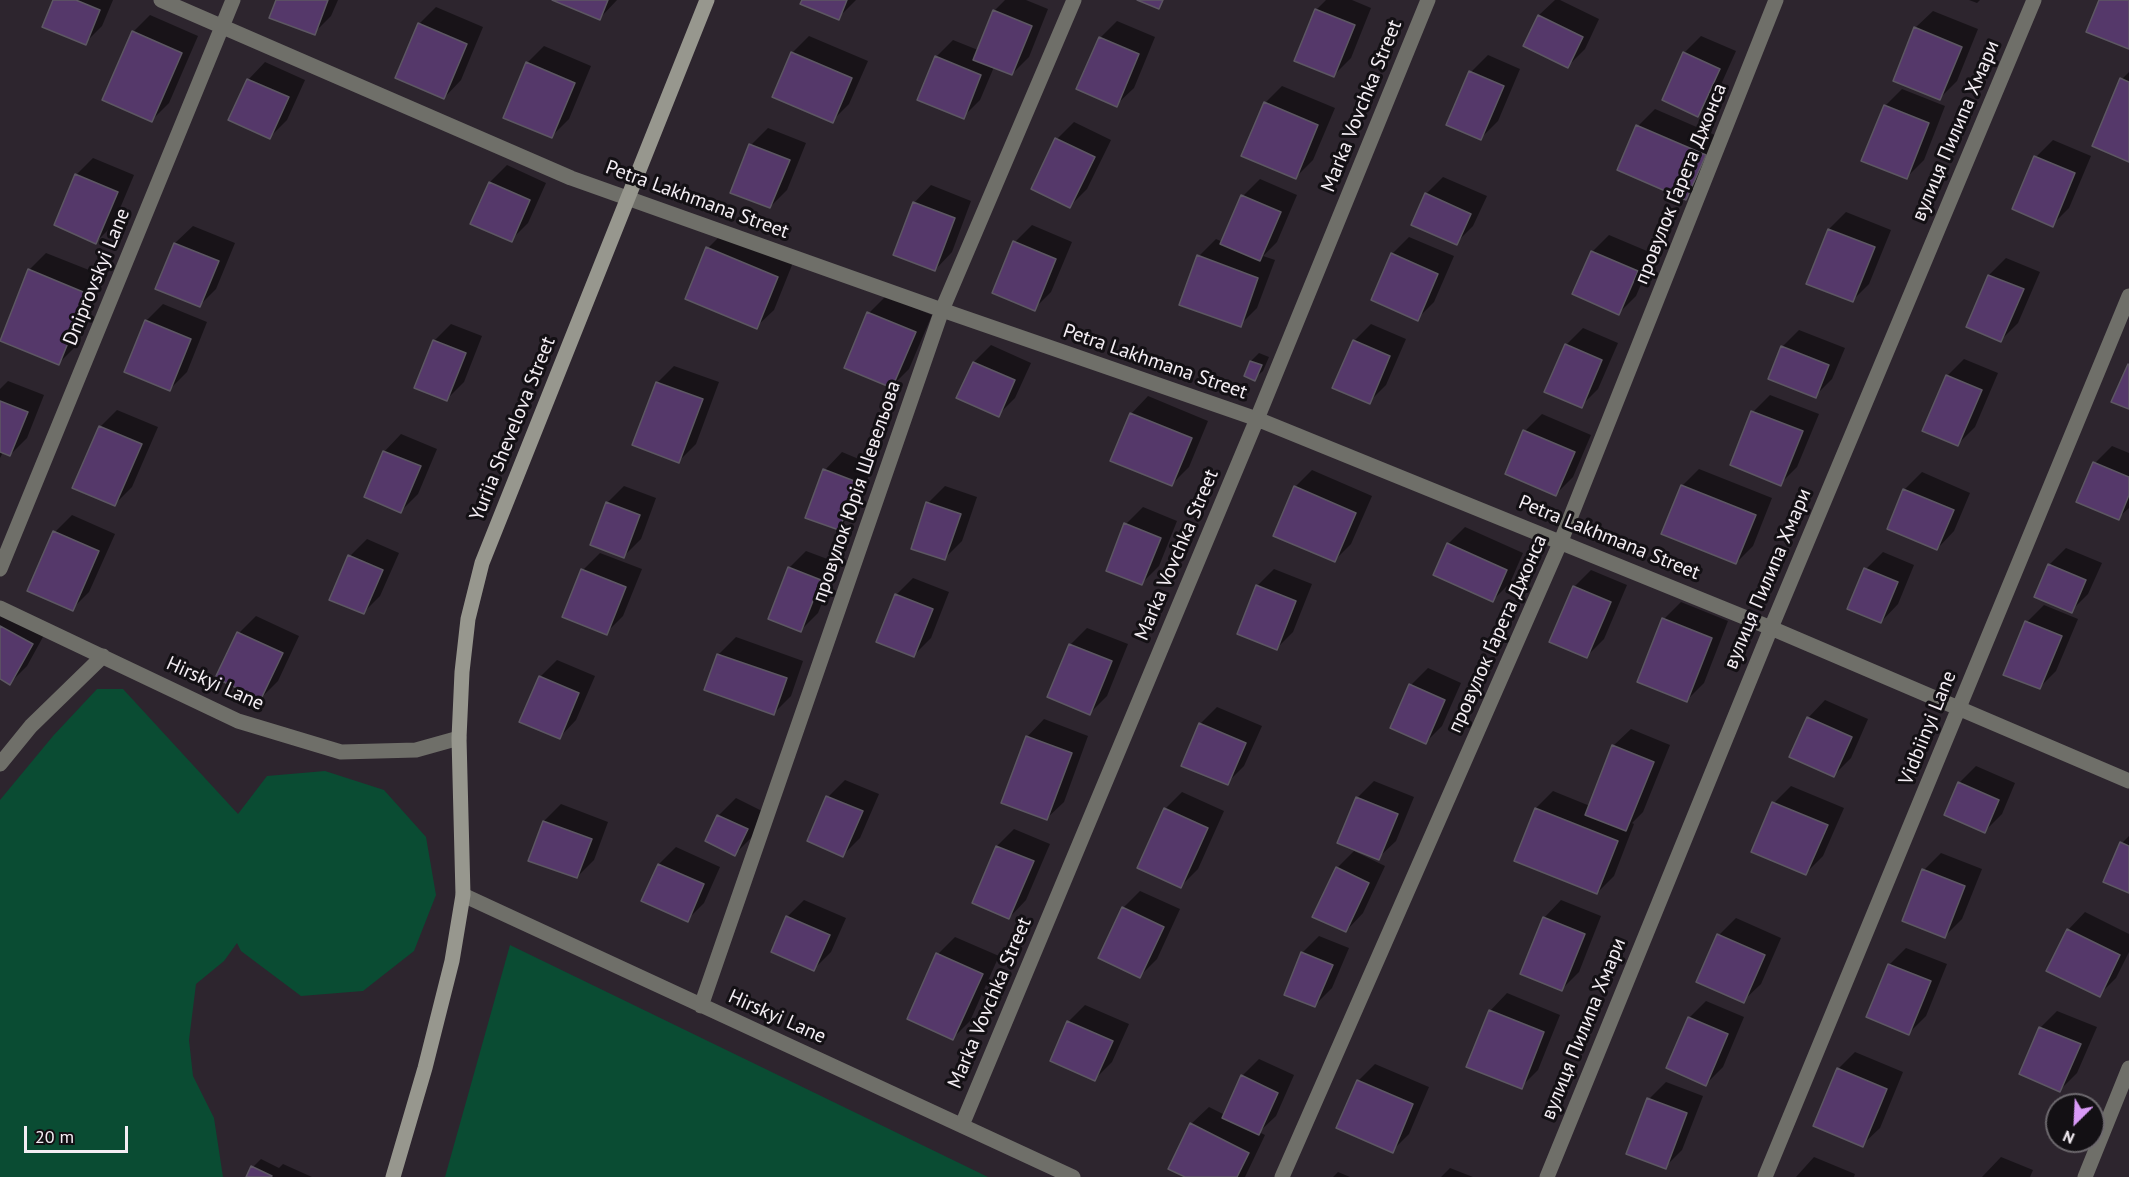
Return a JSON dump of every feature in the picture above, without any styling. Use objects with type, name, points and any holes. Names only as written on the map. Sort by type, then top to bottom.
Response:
[{"type":"street","name":"Petra Lakhmana Street","points":[[160,0],[571,178],[1257,419],[1771,628],[2129,781]]},
{"type":"street","name":"Dniprovskyi Lane","points":[[0,569],[233,0]]},
{"type":"street","name":"Yuriia Shevelova Street","points":[[393,1177],[426,1068],[452,961],[463,895],[459,738],[468,619],[482,563],[707,0]]},
{"type":"street","name":"провулок Юрія Шевельова","points":[[701,1006],[942,310],[1074,0]]},
{"type":"street","name":"Marka Vovchka Street","points":[[962,1125],[1257,419],[1428,0]]},
{"type":"street","name":"провулок Ґарета Джонса","points":[[1282,1177],[1561,541],[1776,0]]},
{"type":"street","name":"вулиця Пилипа Хмари","points":[[1547,1177],[1771,628],[2034,0]]},
{"type":"street","name":"Vidbiinyi Lane","points":[[1765,1177],[2129,296]]},
{"type":"street","name":"Hirskyi Lane","points":[[0,608],[238,721],[341,752],[416,750],[459,738]]},
{"type":"street","points":[[0,764],[31,726],[103,656]]},
{"type":"street","name":"Hirskyi Lane","points":[[463,895],[1073,1177]]},
{"type":"street","points":[[2085,1177],[2129,1068]]},
{"type":"green space","points":[[97,689],[123,689],[238,814],[267,776],[325,771],[384,790],[426,837],[436,895],[414,951],[363,991],[301,996],[241,951],[237,943],[224,961],[196,984],[189,1040],[193,1076],[214,1118],[223,1177],[0,1177],[0,800],[53,736]]},
{"type":"green space","points":[[510,945],[988,1177],[445,1177]]},
{"type":"building","points":[[53,0],[76,0],[100,10],[86,45],[42,27]]},
{"type":"building","points":[[276,0],[328,0],[315,35],[269,18]]},
{"type":"building","points":[[552,0],[608,0],[600,20]]},
{"type":"building","points":[[802,0],[847,0],[839,20],[800,4]]},
{"type":"building","points":[[1137,0],[1163,0],[1159,9]]},
{"type":"building","points":[[2099,0],[2129,0],[2129,49],[2086,32]]},
{"type":"building","points":[[1315,9],[1355,25],[1334,77],[1294,61]]},
{"type":"building","points":[[993,10],[1032,26],[1012,75],[973,60]]},
{"type":"building","points":[[1538,15],[1583,37],[1568,68],[1523,46]]},
{"type":"building","points":[[418,23],[467,44],[444,99],[395,78]]},
{"type":"building","points":[[1914,27],[1962,47],[1940,100],[1893,81]]},
{"type":"building","points":[[132,31],[182,53],[152,122],[102,100]]},
{"type":"building","points":[[1099,37],[1139,54],[1117,107],[1076,89]]},
{"type":"building","points":[[791,52],[852,78],[833,123],[772,97]]},
{"type":"building","points":[[1683,52],[1720,69],[1698,117],[1662,100]]},
{"type":"building","points":[[935,56],[981,75],[964,119],[917,100]]},
{"type":"building","points":[[526,62],[575,83],[552,138],[503,118]]},
{"type":"building","points":[[1469,71],[1504,86],[1481,140],[1446,125]]},
{"type":"building","points":[[2120,78],[2129,82],[2129,162],[2092,146]]},
{"type":"building","points":[[247,79],[289,97],[270,139],[228,120]]},
{"type":"building","points":[[1264,102],[1318,125],[1296,179],[1241,156]]},
{"type":"building","points":[[1884,105],[1929,123],[1907,179],[1861,161]]},
{"type":"building","points":[[1636,125],[1706,155],[1686,200],[1617,170]]},
{"type":"building","points":[[1055,138],[1095,157],[1070,208],[1031,189]]},
{"type":"building","points":[[749,144],[790,160],[770,208],[730,193]]},
{"type":"building","points":[[2034,156],[2075,173],[2053,227],[2012,209]]},
{"type":"building","points":[[75,174],[118,192],[96,244],[54,225]]},
{"type":"building","points":[[489,182],[530,200],[512,242],[470,224]]},
{"type":"building","points":[[1425,193],[1471,214],[1457,245],[1411,225]]},
{"type":"building","points":[[1241,195],[1281,212],[1260,261],[1220,244]]},
{"type":"building","points":[[913,202],[955,218],[935,271],[893,255]]},
{"type":"building","points":[[1828,229],[1875,247],[1853,302],[1806,284]]},
{"type":"building","points":[[1013,241],[1056,259],[1035,311],[992,293]]},
{"type":"building","points":[[174,243],[219,261],[200,307],[155,289]]},
{"type":"building","points":[[706,247],[778,277],[757,329],[685,299]]},
{"type":"building","points":[[1591,251],[1638,271],[1619,315],[1572,294]]},
{"type":"building","points":[[1391,253],[1438,274],[1418,321],[1371,300]]},
{"type":"building","points":[[1197,255],[1258,278],[1241,327],[1179,305]]},
{"type":"building","points":[[28,269],[88,294],[59,365],[0,341]]},
{"type":"building","points":[[1988,275],[2024,289],[2001,342],[1966,327]]},
{"type":"building","points":[[867,312],[916,332],[892,388],[844,368]]},
{"type":"building","points":[[145,320],[191,339],[170,391],[124,372]]},
{"type":"building","points":[[433,340],[466,353],[447,401],[414,388]]},
{"type":"building","points":[[1353,340],[1390,356],[1370,404],[1332,388]]},
{"type":"building","points":[[1565,344],[1602,360],[1582,408],[1544,392]]},
{"type":"building","points":[[1781,346],[1829,365],[1816,398],[1768,379]]},
{"type":"building","points":[[1250,361],[1262,365],[1255,381],[1244,376]]},
{"type":"building","points":[[973,362],[1015,380],[999,417],[956,398]]},
{"type":"building","points":[[2129,365],[2129,409],[2111,402]]},
{"type":"building","points":[[1946,375],[1982,390],[1958,446],[1922,431]]},
{"type":"building","points":[[656,382],[703,399],[679,463],[632,445]]},
{"type":"building","points":[[0,401],[28,412],[10,456],[0,452]]},
{"type":"building","points":[[1751,411],[1803,431],[1781,486],[1730,465]]},
{"type":"building","points":[[1130,413],[1192,438],[1172,486],[1110,461]]},
{"type":"building","points":[[99,426],[142,444],[115,506],[72,488]]},
{"type":"building","points":[[1523,430],[1575,452],[1556,496],[1505,474]]},
{"type":"building","points":[[383,451],[421,466],[401,513],[364,497]]},
{"type":"building","points":[[2093,462],[2129,477],[2129,495],[2119,520],[2076,502]]},
{"type":"building","points":[[823,469],[857,482],[839,530],[805,518]]},
{"type":"building","points":[[1681,485],[1756,515],[1736,564],[1661,534]]},
{"type":"building","points":[[1294,486],[1356,513],[1335,562],[1273,536]]},
{"type":"building","points":[[1903,489],[1954,510],[1937,550],[1887,529]]},
{"type":"building","points":[[606,502],[640,515],[624,558],[590,545]]},
{"type":"building","points":[[926,502],[961,514],[945,560],[911,549]]},
{"type":"building","points":[[1124,523],[1161,538],[1142,585],[1106,571]]},
{"type":"building","points":[[53,531],[99,551],[73,611],[27,591]]},
{"type":"building","points":[[1447,543],[1507,570],[1493,602],[1433,575]]},
{"type":"building","points":[[348,555],[383,570],[364,614],[329,600]]},
{"type":"building","points":[[2048,564],[2086,580],[2072,613],[2034,597]]},
{"type":"building","points":[[788,567],[821,580],[801,632],[768,619]]},
{"type":"building","points":[[1864,568],[1898,582],[1881,623],[1847,609]]},
{"type":"building","points":[[581,569],[626,587],[607,635],[562,617]]},
{"type":"building","points":[[1256,585],[1296,601],[1277,650],[1237,634]]},
{"type":"building","points":[[1573,586],[1611,602],[1587,658],[1549,642]]},
{"type":"building","points":[[895,594],[933,609],[914,657],[876,642]]},
{"type":"building","points":[[1662,618],[1712,638],[1687,702],[1637,682]]},
{"type":"building","points":[[2025,621],[2062,636],[2040,689],[2003,675]]},
{"type":"building","points":[[0,626],[33,644],[10,685],[0,679]]},
{"type":"building","points":[[237,632],[283,653],[261,699],[215,678]]},
{"type":"building","points":[[1069,644],[1112,661],[1090,715],[1047,697]]},
{"type":"building","points":[[717,654],[787,678],[774,715],[704,690]]},
{"type":"building","points":[[539,676],[579,693],[560,739],[519,722]]},
{"type":"building","points":[[1409,684],[1445,700],[1426,744],[1390,728]]},
{"type":"building","points":[[1807,717],[1852,737],[1834,777],[1789,757]]},
{"type":"building","points":[[1199,723],[1246,743],[1228,785],[1181,766]]},
{"type":"building","points":[[1026,736],[1072,753],[1047,820],[1001,803]]},
{"type":"building","points":[[1612,745],[1654,762],[1626,831],[1585,815]]},
{"type":"building","points":[[1958,782],[1999,800],[1985,833],[1944,815]]},
{"type":"building","points":[[826,796],[863,811],[843,857],[807,841]]},
{"type":"building","points":[[1356,797],[1398,814],[1379,860],[1337,843]]},
{"type":"building","points":[[1772,802],[1828,825],[1806,875],[1751,852]]},
{"type":"building","points":[[1164,808],[1208,828],[1181,888],[1137,868]]},
{"type":"building","points":[[1535,808],[1618,841],[1597,894],[1514,861]]},
{"type":"building","points":[[717,815],[748,829],[735,856],[705,841]]},
{"type":"building","points":[[543,821],[592,839],[577,878],[528,861]]},
{"type":"building","points":[[2120,842],[2129,846],[2129,893],[2103,882]]},
{"type":"building","points":[[996,846],[1034,861],[1009,919],[972,903]]},
{"type":"building","points":[[658,864],[704,884],[688,922],[641,901]]},
{"type":"building","points":[[1336,867],[1369,883],[1346,932],[1312,917]]},
{"type":"building","points":[[1922,869],[1965,886],[1945,938],[1902,921]]},
{"type":"building","points":[[1122,907],[1164,927],[1140,978],[1098,958]]},
{"type":"building","points":[[786,916],[830,935],[814,971],[771,952]]},
{"type":"building","points":[[1543,917],[1585,934],[1562,991],[1520,974]]},
{"type":"building","points":[[2067,929],[2120,955],[2100,997],[2046,971]]},
{"type":"building","points":[[1717,934],[1765,955],[1744,1003],[1696,982]]},
{"type":"building","points":[[1301,952],[1333,965],[1315,1007],[1284,995]]},
{"type":"building","points":[[936,953],[983,974],[953,1040],[907,1019]]},
{"type":"building","points":[[1888,964],[1931,981],[1909,1035],[1866,1017]]},
{"type":"building","points":[[1489,1010],[1544,1032],[1522,1089],[1466,1067]]},
{"type":"building","points":[[1688,1017],[1728,1034],[1706,1086],[1666,1068]]},
{"type":"building","points":[[1067,1021],[1113,1041],[1095,1081],[1050,1061]]},
{"type":"building","points":[[2039,1027],[2081,1044],[2060,1092],[2019,1074]]},
{"type":"building","points":[[1837,1068],[1887,1089],[1863,1147],[1813,1126]]},
{"type":"building","points":[[1241,1075],[1278,1093],[1259,1135],[1222,1118]]},
{"type":"building","points":[[1357,1080],[1413,1104],[1393,1153],[1336,1128]]},
{"type":"building","points":[[1647,1098],[1687,1113],[1666,1169],[1626,1154]]},
{"type":"building","points":[[1190,1123],[1249,1153],[1237,1177],[1185,1177],[1168,1169]]},
{"type":"building","points":[[251,1166],[272,1176],[246,1177]]}]
